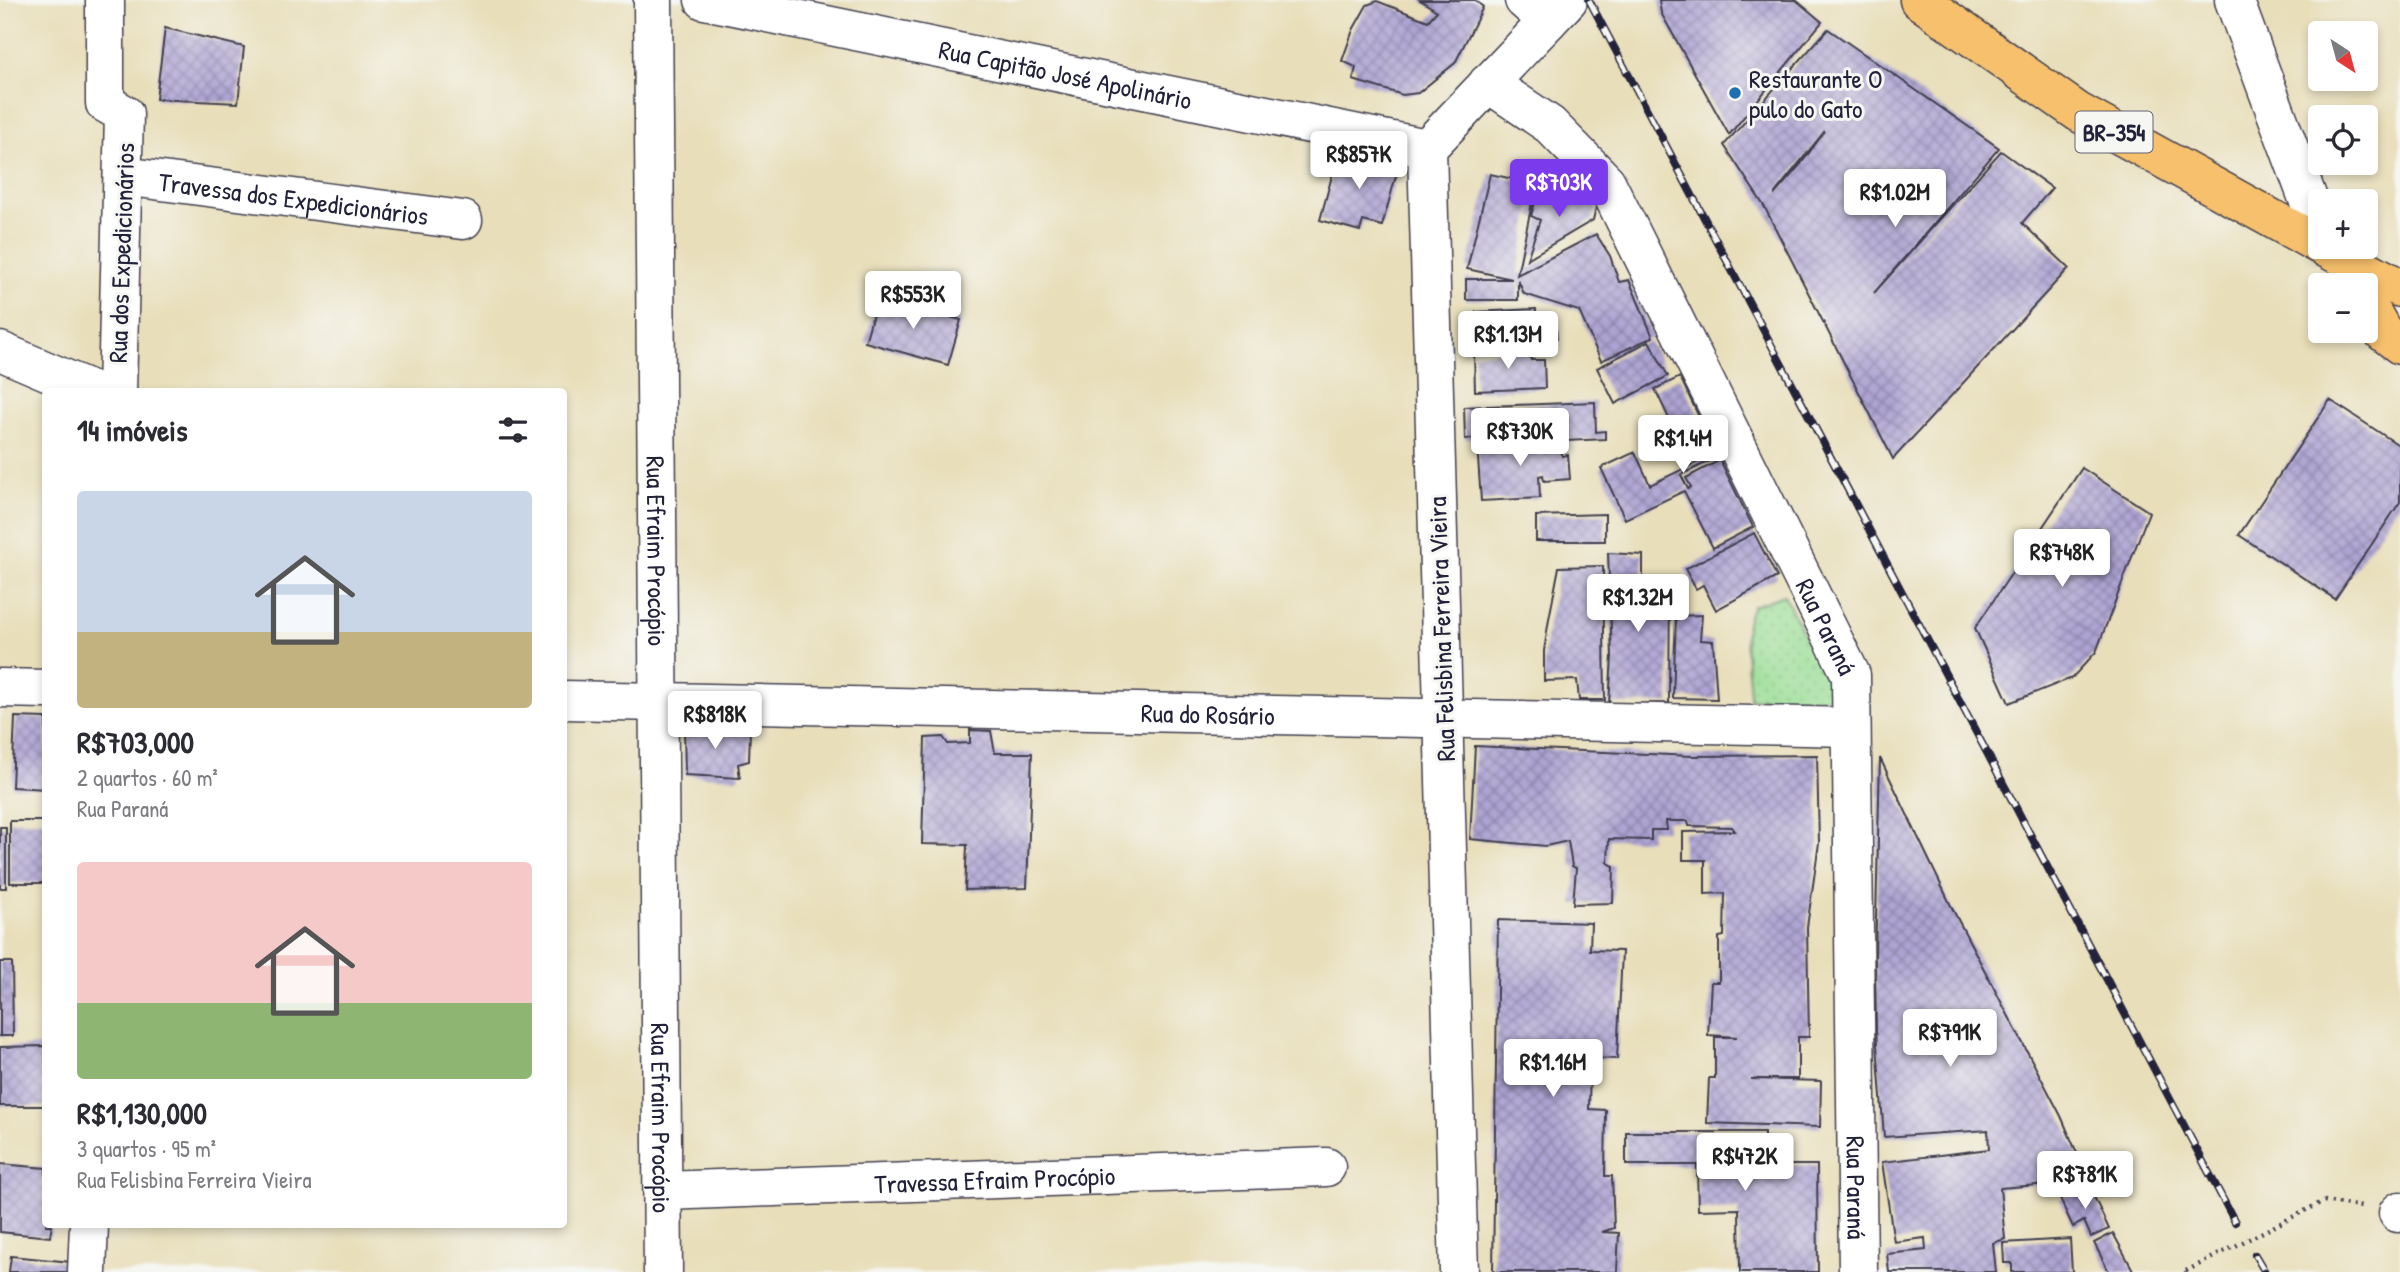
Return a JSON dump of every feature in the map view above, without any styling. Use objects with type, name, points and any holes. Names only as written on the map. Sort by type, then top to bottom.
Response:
[{"type":"main road","name":"BR-354","points":[[1919,0],[2078,112],[2308,239]]},
{"type":"main road","name":"BR-354","points":[[2344,259],[2400,288]]},
{"type":"main road","points":[[2378,323],[2383,332],[2400,345]]},
{"type":"street","name":"Rua dos Expedicionários","points":[[105,0],[104,103],[124,114],[117,388]]},
{"type":"street","name":"Rua Efraim Procópio","points":[[653,0],[663,1272]]},
{"type":"street","name":"Rua Capitão José Apolinário","points":[[704,0],[1427,148]]},
{"type":"street","points":[[2234,0],[2308,192]]},
{"type":"street","points":[[1427,148],[1489,83],[1547,7]]},
{"type":"street","name":"Rua Paraná","points":[[1489,83],[1550,125],[1606,182],[1851,675],[1858,1272]]},
{"type":"street","name":"Rua Felisbina Ferreira Vieira","points":[[1427,148],[1459,1272]]},
{"type":"street","name":"Travessa dos Expedicionários","points":[[123,176],[463,220]]},
{"type":"street","points":[[0,351],[87,388]]},
{"type":"street","points":[[0,688],[42,689]]},
{"type":"street","name":"Rua do Rosário","points":[[567,700],[1852,727]]},
{"type":"street","name":"Travessa Efraim Procópio","points":[[664,1191],[1326,1167]]},
{"type":"street","points":[[87,1272],[89,1228]]},
{"type":"path","points":[[2186,1272],[2324,1201]]},
{"type":"green space","points":[[1784,595],[1835,698],[1750,699],[1745,639],[1749,617],[1753,606]]},
{"type":"building","points":[[1420,0],[1475,0],[1483,7],[1455,63],[1418,93],[1403,95],[1353,80],[1356,67],[1342,61],[1353,30],[1367,5],[1377,1],[1428,21],[1437,11]]},
{"type":"building","name":"Restaurante O pulo do Gato","points":[[1659,0],[1796,0],[1822,22],[1729,135],[1661,13]]},
{"type":"building","points":[[165,28],[244,47],[238,103],[156,99]]},
{"type":"building","points":[[1828,29],[1999,148],[1874,293],[2001,151],[2052,188],[2022,223],[2069,268],[1893,459],[1764,206],[1724,145]],"holes":[[[1825,131],[1801,164],[1775,194]]]},
{"type":"building","points":[[1339,150],[1399,165],[1382,226],[1363,221],[1360,231],[1320,220]]},
{"type":"building","points":[[1490,174],[1536,184],[1517,275],[1596,234],[1610,256],[1619,282],[1629,280],[1653,337],[1601,361],[1579,311],[1524,294],[1518,280],[1518,300],[1466,300],[1466,279],[1512,279],[1467,269]]},
{"type":"building","points":[[1538,192],[1597,203],[1593,220],[1527,259],[1540,220],[1531,216]]},
{"type":"building","points":[[878,297],[961,320],[948,365],[865,342]]},
{"type":"building","points":[[1536,309],[1536,317],[1555,316],[1557,338],[1478,342],[1476,312]]},
{"type":"building","points":[[1649,341],[1668,376],[1615,404],[1597,368]]},
{"type":"building","points":[[1530,351],[1531,360],[1544,360],[1545,388],[1475,391],[1474,353]]},
{"type":"building","points":[[1680,377],[1718,457],[1681,475],[1688,489],[1691,487],[1686,478],[1720,460],[1753,527],[1713,548],[1684,491],[1625,519],[1601,468],[1635,452],[1650,485],[1698,462],[1690,445],[1683,448],[1655,389]]},
{"type":"building","points":[[2330,400],[2400,446],[2400,502],[2335,599],[2239,535]]},
{"type":"building","points":[[1595,402],[1596,432],[1605,431],[1605,439],[1566,441],[1565,435],[1465,439],[1464,407]]},
{"type":"building","points":[[1560,438],[1562,456],[1568,455],[1570,479],[1544,481],[1543,475],[1539,476],[1540,498],[1481,501],[1477,444]]},
{"type":"building","points":[[2082,468],[2149,512],[2096,652],[2072,678],[2009,703],[1975,628]]},
{"type":"building","points":[[1605,514],[1605,541],[1536,541],[1536,516]]},
{"type":"building","points":[[1754,533],[1777,577],[1716,610],[1703,585],[1696,589],[1685,569]]},
{"type":"building","points":[[1608,553],[1643,555],[1643,583],[1670,585],[1669,703],[1609,704],[1612,656]]},
{"type":"building","points":[[1603,566],[1605,700],[1579,700],[1577,680],[1544,681],[1544,651],[1549,619],[1559,567]]},
{"type":"building","points":[[1702,615],[1700,640],[1713,641],[1717,699],[1673,698],[1676,616]]},
{"type":"building","points":[[15,717],[42,718],[42,789],[12,787]]},
{"type":"building","points":[[684,726],[750,730],[749,761],[738,764],[740,778],[685,775]]},
{"type":"building","points":[[970,730],[991,731],[995,753],[1032,753],[1027,888],[965,890],[967,845],[922,844],[925,738],[943,737],[948,744],[970,743]]},
{"type":"building","points":[[1475,746],[1692,756],[1817,755],[1819,843],[1807,927],[1809,1037],[1798,1037],[1798,1079],[1751,1079],[1821,1081],[1820,1127],[1707,1123],[1709,1078],[1715,1078],[1715,1037],[1737,1037],[1708,1035],[1711,982],[1719,982],[1719,937],[1724,936],[1725,893],[1705,894],[1705,860],[1683,860],[1683,832],[1735,831],[1732,827],[1689,826],[1688,821],[1666,821],[1667,830],[1651,830],[1651,840],[1609,839],[1608,863],[1614,866],[1613,903],[1573,904],[1576,868],[1572,866],[1568,841],[1546,846],[1470,839]]},
{"type":"building","points":[[1880,758],[1954,912],[2061,1116],[2089,1181],[2000,1188],[2005,1239],[1993,1243],[1996,1272],[1889,1272],[1887,1254],[1926,1250],[1925,1238],[1894,1242],[1882,1162],[1989,1149],[1988,1130],[1884,1137],[1876,1031],[1875,959]]},
{"type":"building","points":[[10,821],[42,821],[42,883],[10,883]]},
{"type":"building","points":[[0,827],[6,827],[6,888],[0,888]]},
{"type":"building","points":[[1498,920],[1591,923],[1590,950],[1622,951],[1617,1059],[1590,1058],[1589,1109],[1606,1110],[1605,1176],[1612,1176],[1614,1228],[1602,1232],[1619,1233],[1617,1272],[1493,1272]]},
{"type":"building","points":[[0,962],[12,962],[13,1036],[0,1036]]},
{"type":"building","points":[[42,1046],[42,1106],[0,1106],[0,1047]]},
{"type":"building","points":[[1626,1132],[1764,1132],[1764,1165],[1817,1165],[1818,1272],[1740,1272],[1739,1209],[1698,1210],[1697,1167],[1741,1165],[1626,1165]]},
{"type":"building","points":[[0,1164],[42,1168],[42,1228],[52,1228],[50,1237],[0,1232]]},
{"type":"building","points":[[2089,1186],[2109,1229],[2091,1237],[2084,1221],[2073,1227],[2060,1199]]},
{"type":"building","points":[[2113,1233],[2134,1272],[2110,1272],[2107,1268],[2094,1243]]},
{"type":"building","points":[[2070,1239],[2072,1272],[2012,1272],[2012,1263],[2004,1263],[2003,1243]]},
{"type":"building","points":[[11,1256],[71,1262],[70,1272],[9,1272]]},
{"type":"railway","points":[[1589,0],[2235,1222]]},
{"type":"railway","points":[[2255,1255],[2265,1272]]},
{"type":"place","name":"Restaurante O pulo do Gato","points":[[1735,93]]}]
